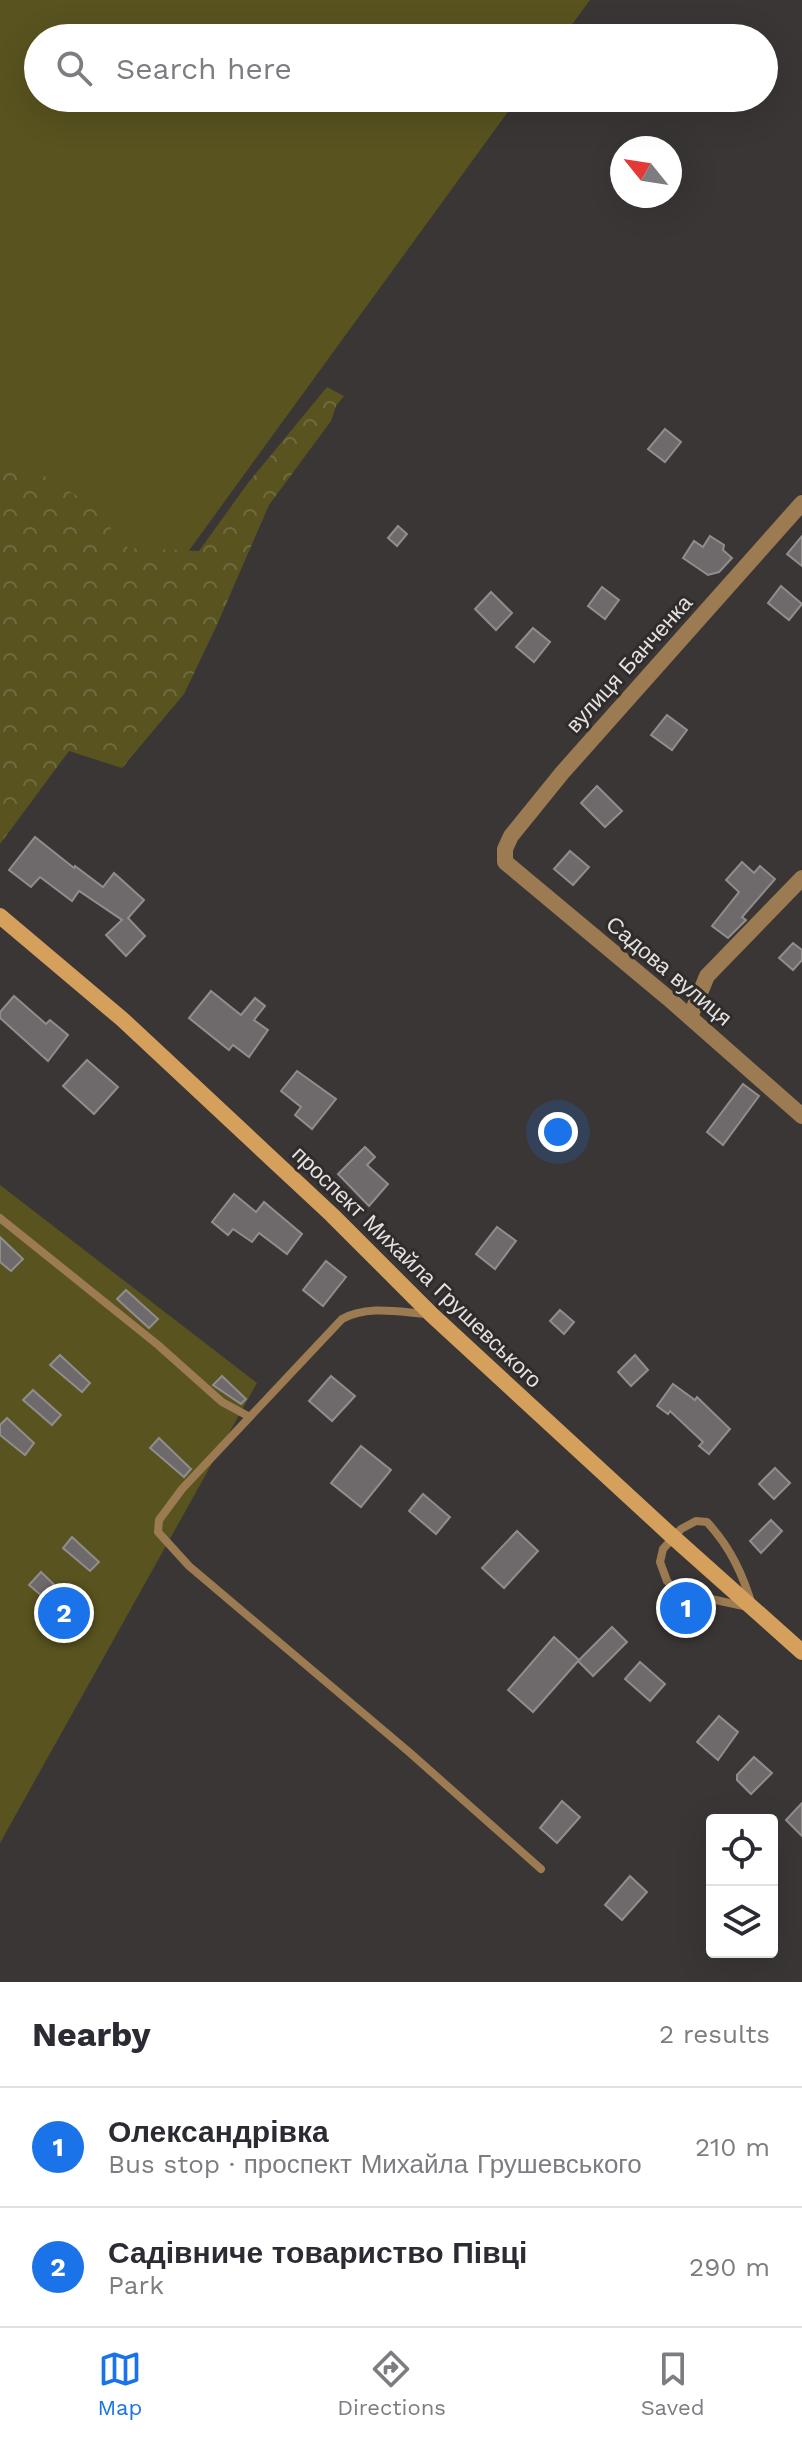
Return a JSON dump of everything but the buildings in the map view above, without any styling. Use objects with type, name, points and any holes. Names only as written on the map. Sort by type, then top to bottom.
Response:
[{"type":"street","name":"вулиця Банченка","points":[[505,862],[505,849],[511,836],[562,773],[802,503]]},
{"type":"street","name":"Садова вулиця","points":[[505,862],[690,1017],[802,1116]]},
{"type":"street","points":[[690,1017],[707,976],[802,878]]},
{"type":"street","name":"проспект Михайла Грушевського","points":[[0,916],[122,1019],[332,1215],[432,1315],[802,1652]]},
{"type":"lane","points":[[0,1218],[158,1345],[222,1402],[248,1416]]},
{"type":"lane","points":[[432,1315],[369,1310],[354,1312],[342,1319],[248,1416],[165,1510],[159,1520],[158,1532],[189,1566],[409,1752],[541,1869]]},
{"type":"lane","points":[[707,1522],[725,1541],[736,1561],[753,1608],[678,1592],[667,1581],[660,1562],[663,1549],[689,1523],[707,1522]]},
{"type":"green space","points":[[0,0],[590,0],[572,24],[24,24],[24,112],[508,112],[161,589],[0,798]]},
{"type":"green space","points":[[327,387],[344,396],[336,406],[331,421],[269,505],[184,694],[122,768],[69,751],[0,844],[0,449],[90,504],[128,548],[199,551],[248,483]]},
{"type":"green space","points":[[0,1185],[257,1383],[0,1843]]},
{"type":"place","name":"Олександрівка","points":[[686,1608]]},
{"type":"place","name":"Садівниче товариство Півці","points":[[64,1613]]}]
